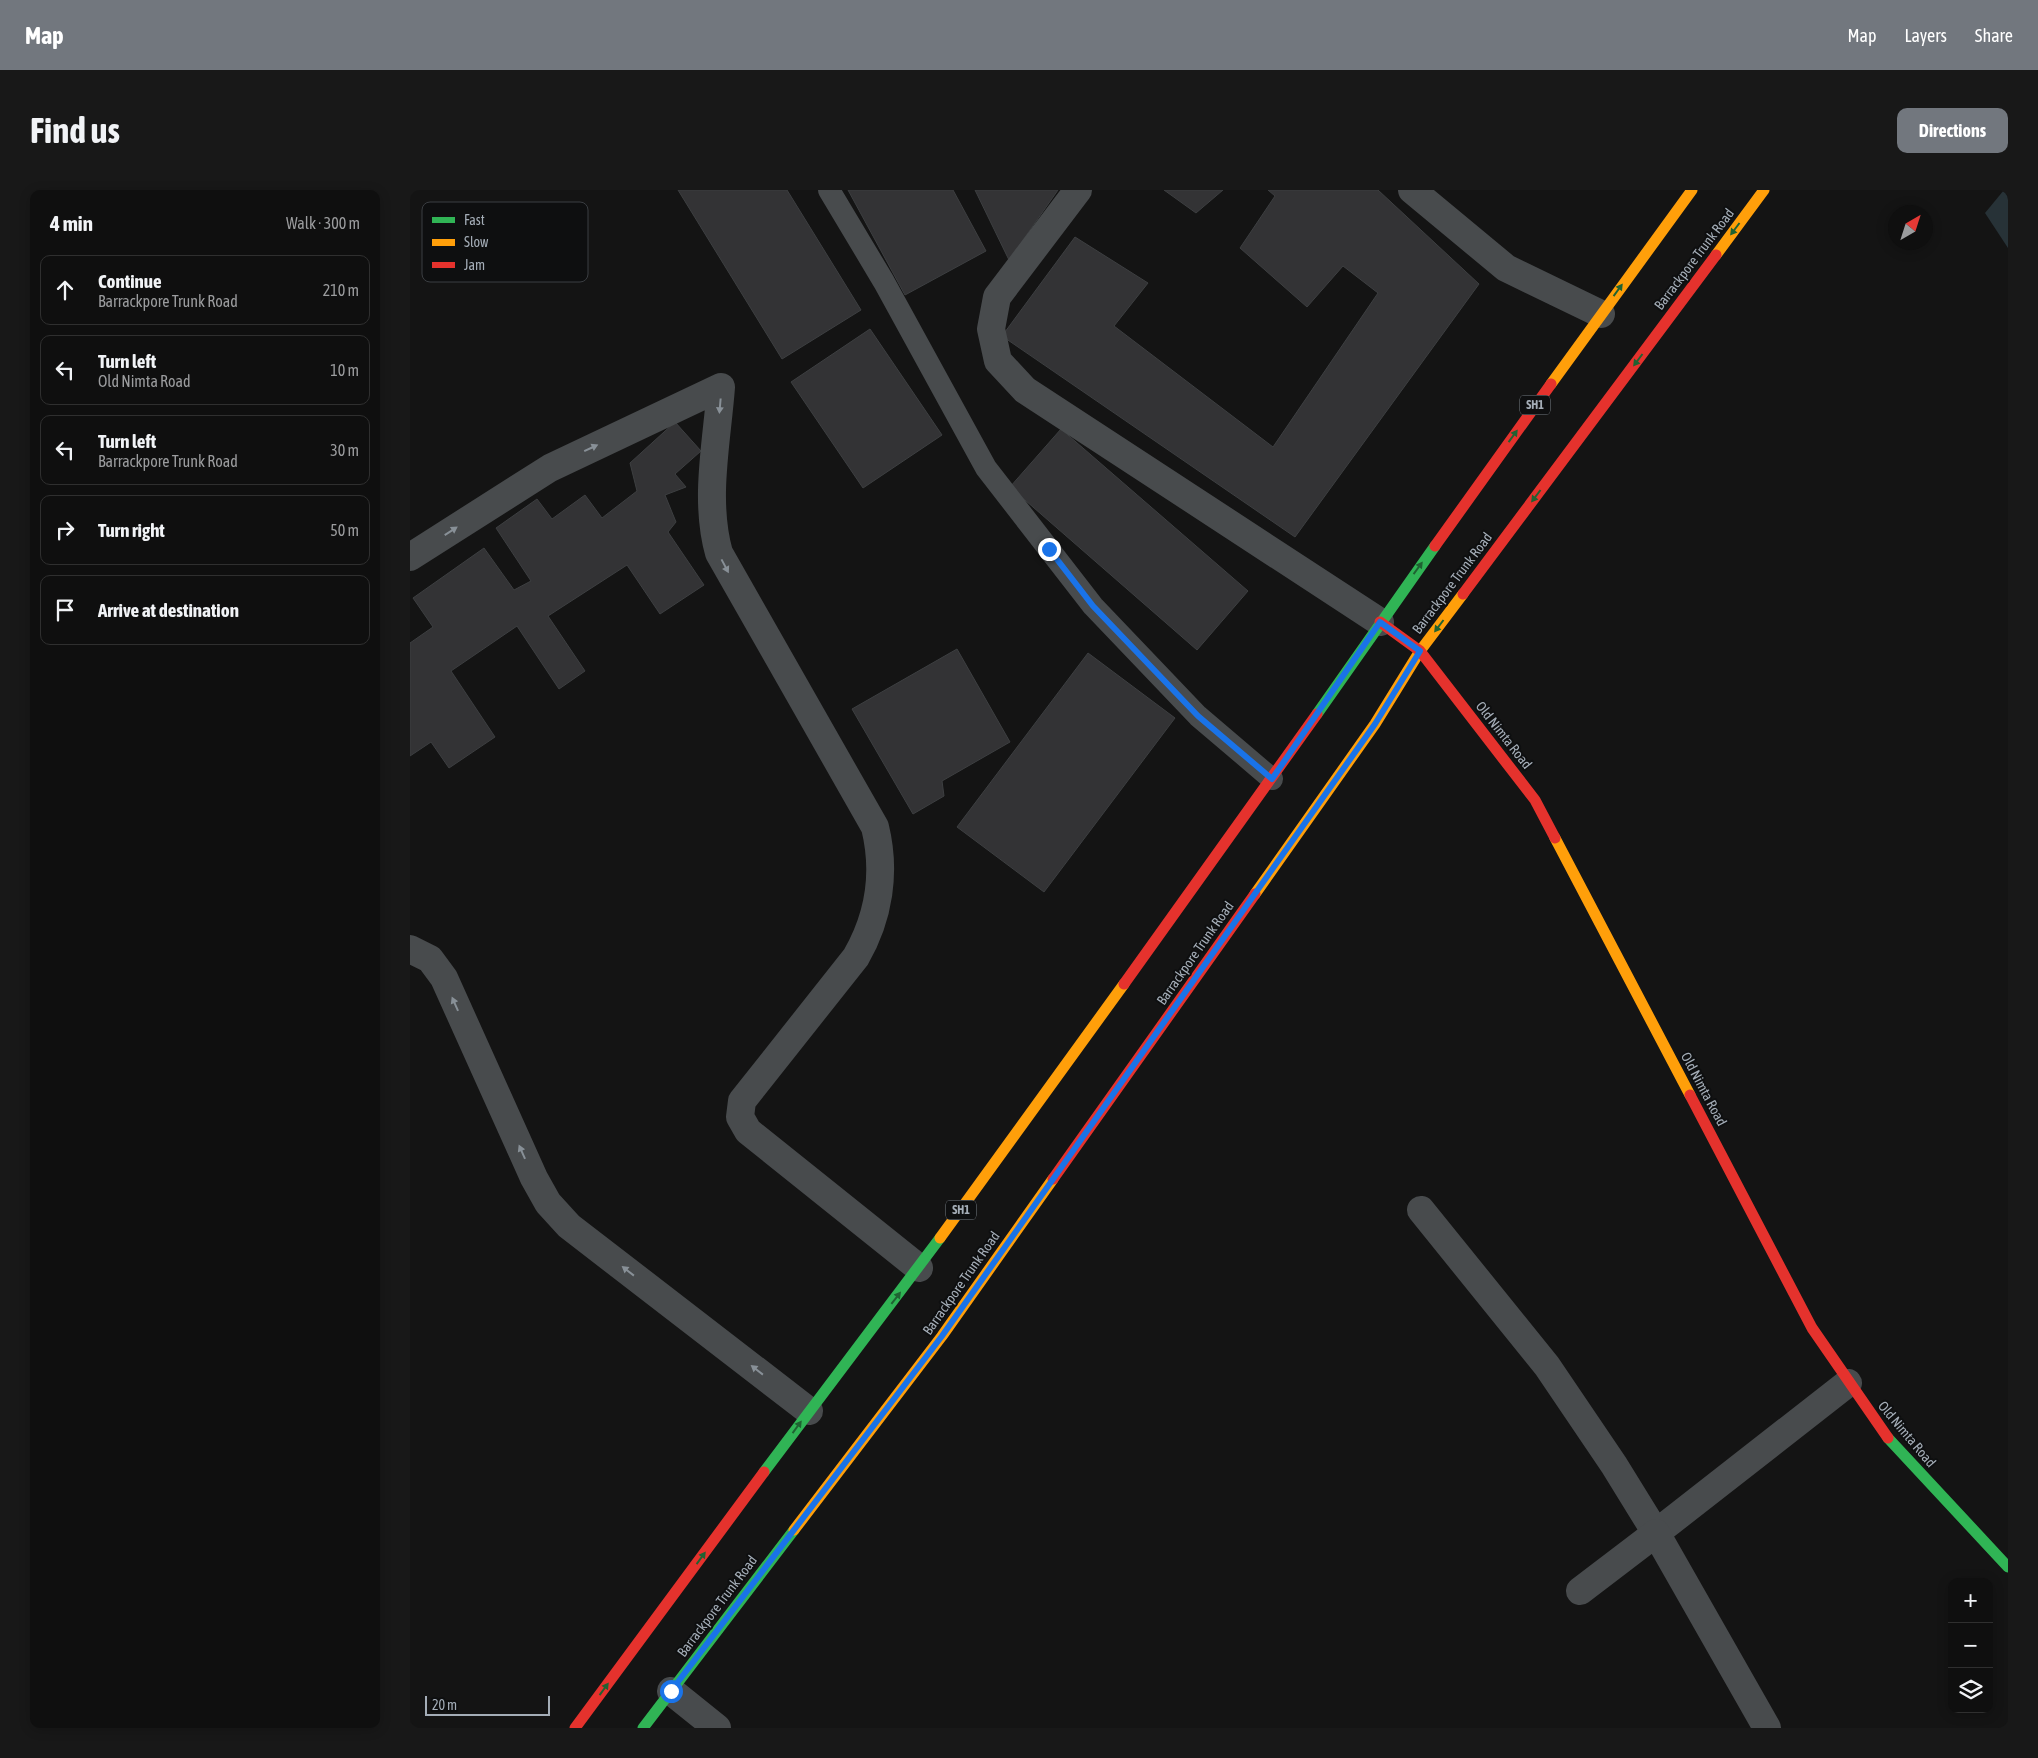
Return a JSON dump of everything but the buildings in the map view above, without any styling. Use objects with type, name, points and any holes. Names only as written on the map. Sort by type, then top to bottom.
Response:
[{"type":"main road","name":"SH1","points":[[575,1728],[809,1411],[919,1268],[1272,779],[1380,622],[1692,190]]},
{"type":"main road","name":"Barrackpore Trunk Road","points":[[643,1728],[942,1336],[1375,724],[1420,651],[1764,190]]},
{"type":"main road","name":"Old Nimta Road","points":[[1380,622],[1420,651],[1535,800],[1812,1328],[1848,1383],[1887,1437],[2008,1567]]},
{"type":"street","points":[[1078,190],[997,297],[991,329],[998,361],[1025,390],[1380,622]]},
{"type":"street","points":[[1412,190],[1506,268],[1601,314]]},
{"type":"street","points":[[410,557],[550,468],[721,387],[712,494],[712,530],[719,553],[875,827],[881,851],[882,867],[875,914],[869,935],[856,957],[742,1101],[740,1117],[748,1131],[919,1268]]},
{"type":"street","points":[[410,949],[430,959],[444,978],[534,1178],[548,1203],[569,1226],[809,1411]]},
{"type":"street","points":[[1421,1210],[1547,1366],[1614,1465],[1656,1533],[1767,1728]]},
{"type":"street","points":[[1580,1590],[1848,1383]]},
{"type":"street","points":[[671,1691],[717,1728]]},
{"type":"lane","points":[[829,190],[884,282],[986,468],[1093,606],[1198,716],[1272,779]]},
{"type":"shaded area","points":[[2004,190],[2008,190],[2008,248],[1985,213]]},
{"type":"traffic: fast","points":[[1317,714],[1435,546]]},
{"type":"traffic: fast","points":[[764,1472],[940,1238]]},
{"type":"traffic: fast","points":[[1888,1438],[2008,1567]]},
{"type":"traffic: fast","points":[[643,1728],[794,1530]]},
{"type":"traffic: slow","points":[[1551,384],[1692,190]]},
{"type":"traffic: slow","points":[[1716,255],[1764,190]]},
{"type":"traffic: slow","points":[[1255,894],[1375,724],[1420,651],[1463,594]]},
{"type":"traffic: slow","points":[[1555,838],[1690,1095]]},
{"type":"traffic: slow","points":[[940,1238],[1124,984]]},
{"type":"traffic: slow","points":[[794,1530],[942,1336],[1053,1179]]},
{"type":"traffic: jam","points":[[1463,594],[1716,255]]},
{"type":"traffic: jam","points":[[1435,546],[1551,384]]},
{"type":"traffic: jam","points":[[1380,622],[1420,651],[1535,800],[1555,838]]},
{"type":"traffic: jam","points":[[1124,984],[1317,714]]},
{"type":"traffic: jam","points":[[1053,1179],[1255,894]]},
{"type":"traffic: jam","points":[[1690,1095],[1812,1328],[1888,1438]]},
{"type":"traffic: jam","points":[[575,1728],[764,1472]]},
{"type":"route","points":[[671,1691],[942,1336],[1375,724],[1420,651],[1380,622],[1272,779],[1198,716],[1093,606],[1049,549]]}]
